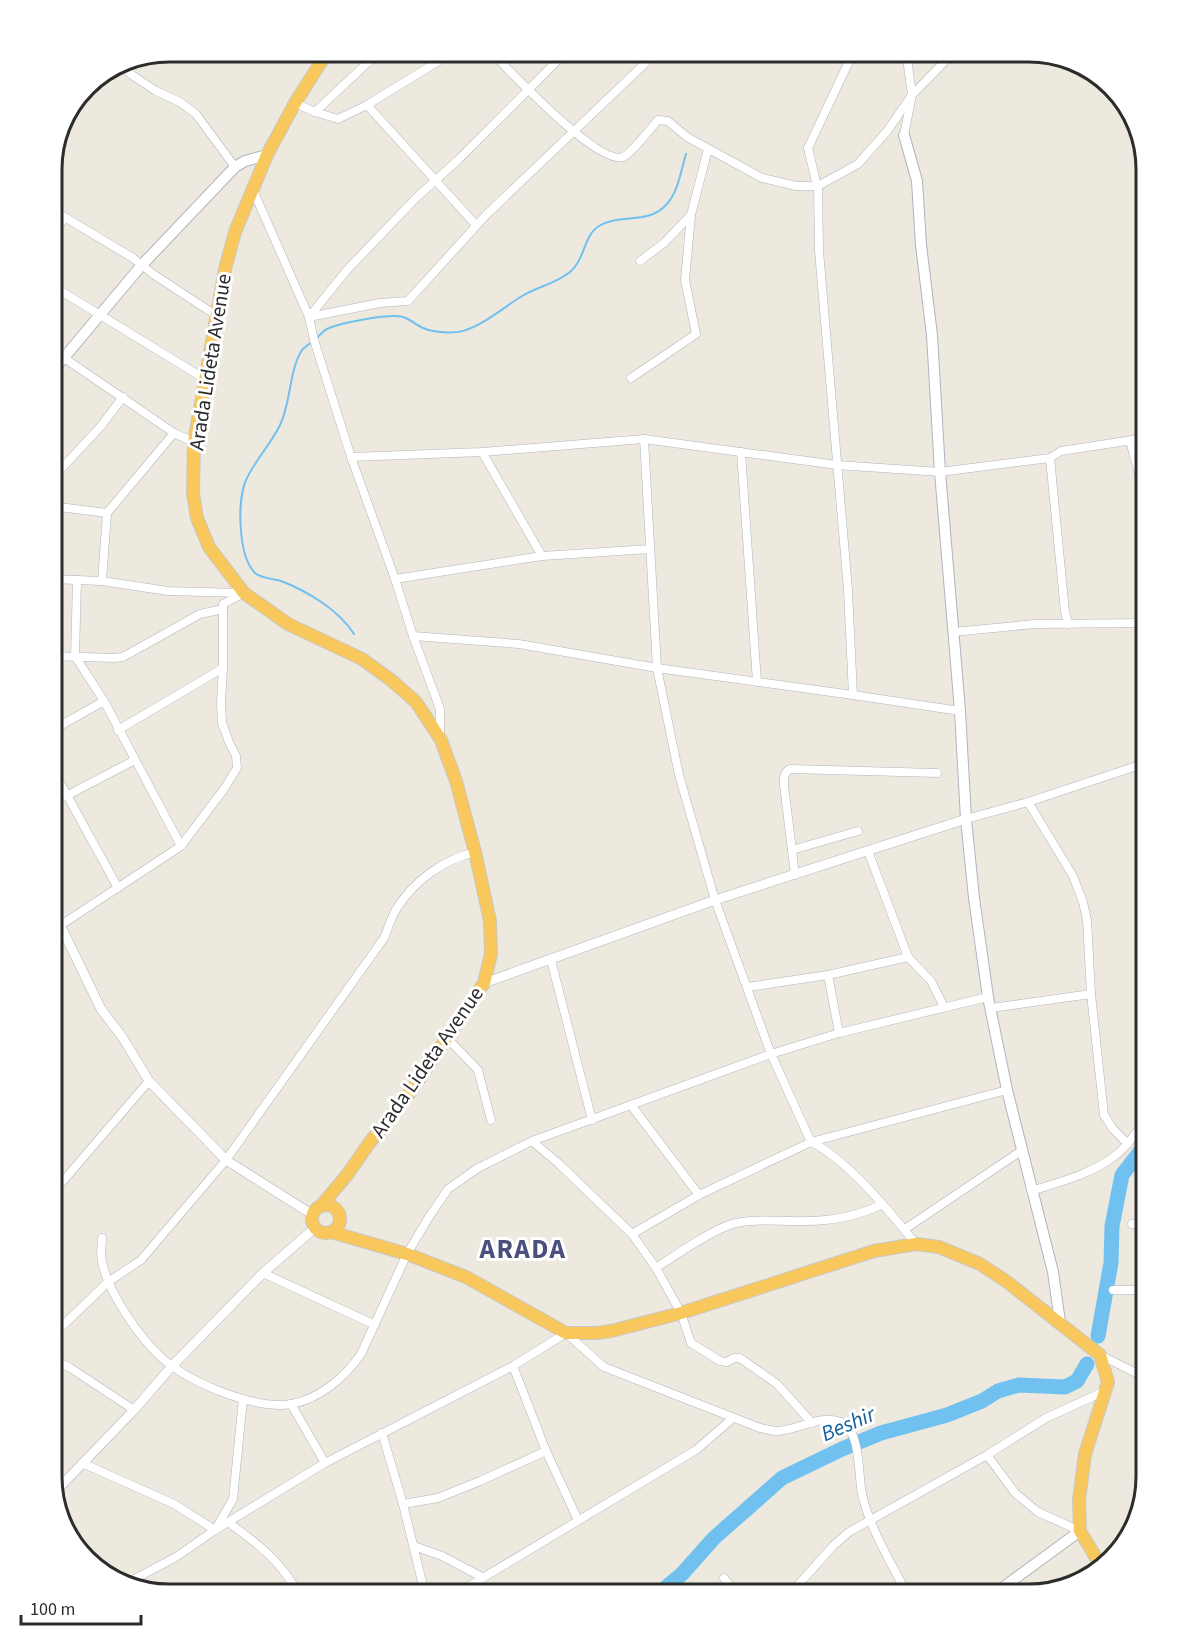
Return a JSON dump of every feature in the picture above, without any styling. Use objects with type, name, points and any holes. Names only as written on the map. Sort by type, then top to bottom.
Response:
[{"type":"highway","name":"Arada Lideta Avenue","points":[[316,1216],[411,1091],[484,983],[491,954],[490,921],[456,781],[441,740],[416,702],[362,659],[288,624],[244,593],[209,547],[197,518],[194,493],[194,442],[225,269],[235,232],[267,155],[295,103],[321,62]]},
{"type":"highway","name":"Arada Lideta Avenue","points":[[331,1232],[339,1225],[347,1175]]},
{"type":"highway","points":[[365,1241],[334,1207],[316,1216],[325,1233],[331,1232],[407,1254],[466,1277],[566,1333],[611,1331],[681,1313],[874,1251],[916,1244],[939,1247],[980,1264],[1006,1281],[1100,1355],[1108,1382],[1085,1454],[1079,1500],[1080,1531],[1097,1558]]},
{"type":"main road","points":[[904,135],[917,181],[921,245],[932,335],[940,472],[974,898],[990,1002],[1007,1090],[1053,1272],[1060,1322]]},
{"type":"main road","points":[[62,359],[141,266],[235,167],[245,161],[267,155]]},
{"type":"main road","points":[[1008,1584],[1080,1531]]},
{"type":"street","points":[[315,112],[368,62]]},
{"type":"street","points":[[295,103],[338,119],[367,105],[437,62]]},
{"type":"street","points":[[501,62],[573,131],[600,151],[616,158],[624,157],[636,147],[658,120],[668,121],[687,137],[762,178],[796,186],[818,186],[858,164],[888,130],[912,95],[944,62]]},
{"type":"street","points":[[309,317],[346,270],[556,62]]},
{"type":"street","points":[[309,317],[380,303],[408,301],[476,225],[646,62]]},
{"type":"street","points":[[849,62],[808,148],[818,186],[819,251],[848,590],[853,695]]},
{"type":"street","points":[[904,135],[912,95],[908,62]]},
{"type":"street","points":[[127,71],[196,114],[235,167]]},
{"type":"street","points":[[367,105],[476,225]]},
{"type":"street","points":[[631,378],[696,334],[685,280],[691,215],[708,149]]},
{"type":"street","points":[[252,188],[309,317],[314,340],[351,457],[440,709],[441,740]]},
{"type":"street","points":[[640,261],[664,243],[691,215]]},
{"type":"street","points":[[62,220],[64,217],[133,258],[141,266],[217,316]]},
{"type":"street","points":[[62,291],[205,379]]},
{"type":"street","points":[[64,357],[174,433],[194,442]]},
{"type":"street","points":[[62,468],[123,398]]},
{"type":"street","points":[[102,581],[107,513],[174,433]]},
{"type":"street","points":[[351,457],[482,452],[644,439],[837,465],[940,472],[1050,458],[1061,451],[1136,440]]},
{"type":"street","points":[[644,439],[657,668],[679,775],[715,900],[771,1054],[811,1142],[826,1149],[882,1205],[916,1244]]},
{"type":"street","points":[[1130,441],[1136,463]]},
{"type":"street","points":[[482,452],[542,556]]},
{"type":"street","points":[[741,452],[757,682]]},
{"type":"street","points":[[1050,458],[1068,624]]},
{"type":"street","points":[[62,507],[107,513]]},
{"type":"street","points":[[395,579],[542,556],[650,549]]},
{"type":"street","points":[[62,579],[102,581],[168,591],[244,593]]},
{"type":"street","points":[[76,580],[75,656],[104,701],[181,846]]},
{"type":"street","points":[[62,924],[181,846],[237,768],[236,756],[222,723],[223,604],[244,593]]},
{"type":"street","points":[[62,656],[123,657],[200,614],[223,609]]},
{"type":"street","points":[[953,632],[1024,625],[1136,623]]},
{"type":"street","points":[[413,636],[519,644],[657,668],[960,711]]},
{"type":"street","points":[[118,730],[223,668]]},
{"type":"street","points":[[62,725],[104,701]]},
{"type":"street","points":[[66,796],[135,760]]},
{"type":"street","points":[[484,983],[715,900],[1136,766]]},
{"type":"street","points":[[795,875],[784,785],[784,775],[790,770],[937,773]]},
{"type":"street","points":[[62,788],[118,888]]},
{"type":"street","points":[[1028,802],[1073,876],[1083,902],[1087,920],[1091,994],[1104,1115],[1113,1129],[1128,1144]]},
{"type":"street","points":[[792,850],[858,831]]},
{"type":"street","points":[[868,851],[908,957],[931,981],[944,1007]]},
{"type":"street","points":[[62,1326],[108,1282],[141,1260],[226,1160],[384,938],[396,909],[424,876],[460,856],[475,852]]},
{"type":"street","points":[[62,927],[101,1009],[123,1038],[149,1081],[226,1160],[316,1216],[172,1366],[134,1410],[62,1483]]},
{"type":"street","points":[[748,987],[828,975],[908,957]]},
{"type":"street","points":[[551,960],[592,1120]]},
{"type":"street","points":[[828,975],[839,1033]]},
{"type":"street","points":[[102,1238],[101,1259],[108,1282],[143,1340],[172,1366],[208,1386],[243,1399],[263,1404],[291,1404],[312,1397],[344,1374],[362,1354],[407,1254],[429,1216],[448,1189],[478,1168],[532,1141],[771,1054],[839,1033],[944,1007],[1091,994]]},
{"type":"street","points":[[447,1038],[478,1070],[491,1120]]},
{"type":"street","points":[[62,1182],[149,1081]]},
{"type":"street","points":[[632,1234],[699,1195],[811,1142],[1007,1090]]},
{"type":"street","points":[[631,1105],[699,1195]]},
{"type":"street","points":[[1031,1191],[1070,1180],[1118,1154],[1136,1133]]},
{"type":"street","points":[[532,1141],[632,1234],[656,1268],[681,1313],[691,1343],[720,1361],[727,1362],[740,1358],[777,1384],[812,1423]]},
{"type":"street","points":[[905,1230],[1021,1151]]},
{"type":"street","points":[[656,1268],[733,1224],[852,1217],[882,1205]]},
{"type":"street","points":[[1132,1224],[1136,1224]]},
{"type":"street","points":[[263,1273],[375,1325]]},
{"type":"street","points":[[1113,1290],[1136,1290]]},
{"type":"street","points":[[136,1578],[176,1557],[215,1530],[326,1463],[513,1366],[566,1333],[604,1367],[760,1428],[779,1431],[812,1423],[840,1422],[846,1425],[853,1433],[862,1495],[870,1521],[901,1583]]},
{"type":"street","points":[[1100,1355],[1136,1373]]},
{"type":"street","points":[[62,1364],[134,1410]]},
{"type":"street","points":[[513,1366],[546,1451],[578,1520]]},
{"type":"street","points":[[799,1584],[833,1546],[849,1532],[987,1455],[1046,1418],[1106,1391]]},
{"type":"street","points":[[215,1530],[233,1499],[243,1399]]},
{"type":"street","points":[[291,1404],[326,1463]]},
{"type":"street","points":[[472,1583],[696,1450],[733,1418]]},
{"type":"street","points":[[382,1433],[423,1583]]},
{"type":"street","points":[[403,1504],[438,1498],[546,1451]]},
{"type":"street","points":[[987,1455],[1015,1493],[1038,1512],[1080,1531]]},
{"type":"street","points":[[82,1463],[174,1504],[215,1530]]},
{"type":"street","points":[[229,1523],[255,1541],[278,1563],[292,1583]]},
{"type":"street","points":[[414,1546],[442,1556],[482,1577]]},
{"type":"street","points":[[724,1578],[729,1584]]},
{"type":"waterway","points":[[317,338],[333,327],[387,316],[403,317],[432,331],[458,332],[474,327],[522,296],[570,272],[579,261],[590,236],[599,226],[607,222],[642,217],[659,211],[673,194],[686,154]]},
{"type":"waterway","points":[[313,341],[302,350],[298,358],[280,425],[246,480],[240,514],[242,542],[249,565],[255,573],[281,581],[312,596],[340,617],[354,634]]},
{"type":"waterway","name":"Beshir","points":[[1098,1336],[1111,1263],[1112,1226],[1122,1175],[1136,1157]]},
{"type":"waterway","name":"Beshir","points":[[670,1584],[714,1538],[782,1478],[881,1433],[947,1415],[982,1401],[998,1391],[1019,1385],[1065,1387],[1077,1381],[1087,1364]]},
{"type":"district","name":"ARADA","points":[[523,1249]]}]
